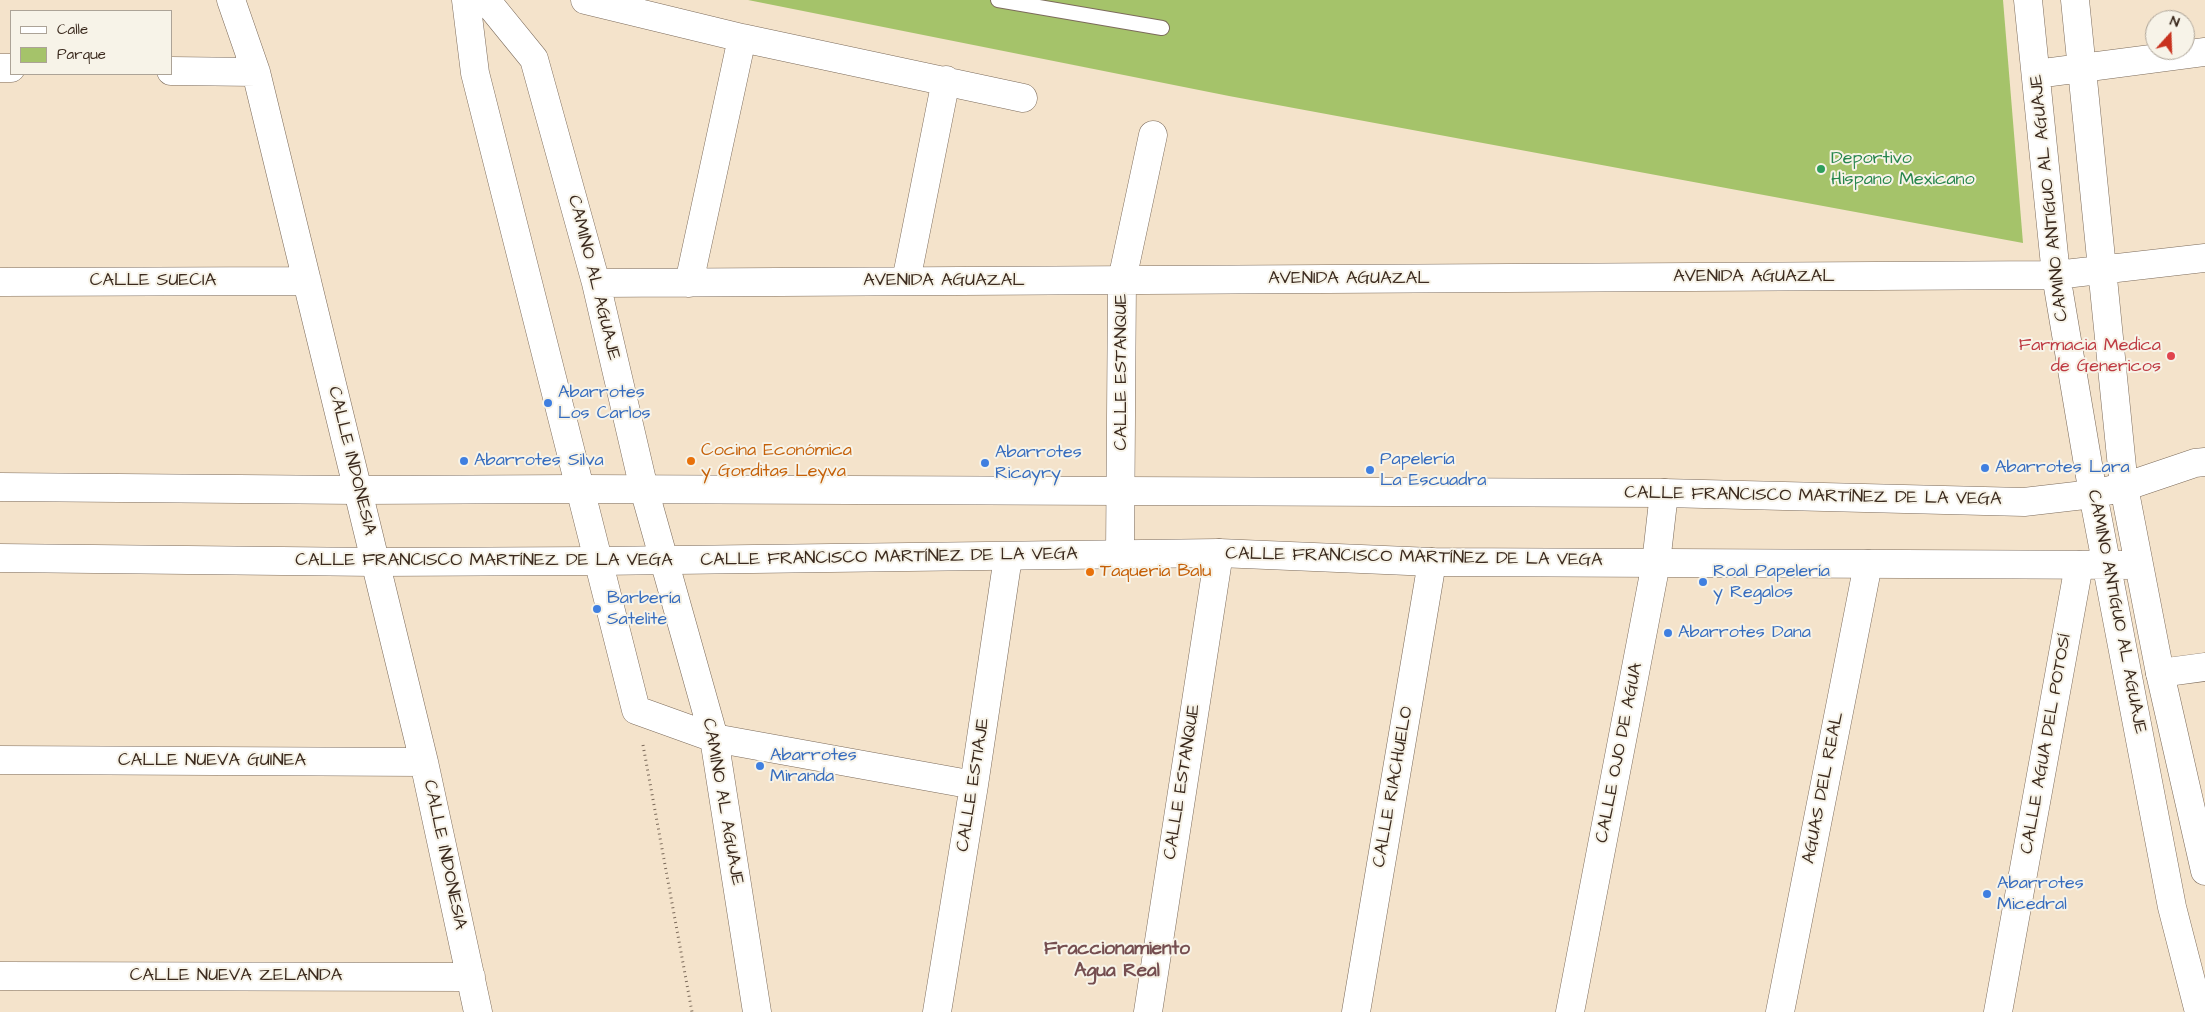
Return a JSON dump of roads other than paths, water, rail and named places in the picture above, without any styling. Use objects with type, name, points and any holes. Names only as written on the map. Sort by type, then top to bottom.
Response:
[{"type":"street","name":"CALLE INDONESIA","points":[[231,0],[256,72],[424,762],[478,1012]]},
{"type":"street","points":[[466,0],[475,73],[636,710],[714,738],[974,785]]},
{"type":"street","name":"CAMINO AL AGUAJE","points":[[486,0],[534,59],[596,283],[644,489],[714,738],[757,1012]]},
{"type":"street","points":[[585,0],[742,38],[946,80],[1023,98]]},
{"type":"street","name":"CAMINO ANTIGUO AL AGUAJE","points":[[2028,0],[2056,275],[2093,494],[2172,907],[2200,1012]]},
{"type":"street","name":"CAMINO ANTIGUO AL AGUAJE","points":[[2075,0],[2124,487],[2160,673],[2205,871]]},
{"type":"street","points":[[689,282],[742,38]]},
{"type":"street","points":[[2036,74],[2205,52]]},
{"type":"street","points":[[172,71],[256,72]]},
{"type":"street","points":[[906,281],[946,80]]},
{"type":"street","name":"CALLE ESTANQUE","points":[[1120,554],[1122,491],[1122,280],[1153,135]]},
{"type":"street","name":"AVENIDA AGUAZAL","points":[[596,283],[2056,275],[2205,258]]},
{"type":"street","name":"CALLE SUECIA","points":[[0,282],[307,281]]},
{"type":"street","name":"CALLE FRANCISCO MARTÍNEZ DE LA VEGA","points":[[0,488],[1664,492],[2024,502],[2093,494],[2124,487],[2205,462]]},
{"type":"street","name":"CALLE OJO DE AGUA","points":[[1570,1012],[1656,563],[1664,492]]},
{"type":"street","name":"CALLE FRANCISCO MARTÍNEZ DE LA VEGA","points":[[0,558],[375,562],[664,561],[1219,553],[1432,562],[2138,565]]},
{"type":"street","name":"CALLE ESTANQUE","points":[[1148,1012],[1219,553]]},
{"type":"street","name":"CALLE ESTIAJE","points":[[937,1012],[974,785],[1008,557]]},
{"type":"street","name":"CALLE RIACHUELO","points":[[1356,1012],[1432,562]]},
{"type":"street","name":"AGUAS DEL REAL","points":[[1780,1012],[1868,564]]},
{"type":"street","name":"CALLE AGUA DEL POTOSÍ","points":[[1998,1012],[2079,565]]},
{"type":"street","points":[[2160,673],[2205,667]]},
{"type":"street","name":"CALLE NUEVA GUINEA","points":[[0,760],[424,762]]},
{"type":"street","name":"CALLE NUEVA ZELANDA","points":[[0,976],[471,977]]},
{"type":"lane","points":[[998,0],[1162,28]]},
{"type":"place","name":"Deportivo Hispano Mexicano","points":[[1821,169]]},
{"type":"place","name":"Farmacia Medica de Genericos","points":[[2171,356]]},
{"type":"place","name":"Abarrotes Los Carlos","points":[[548,403]]},
{"type":"place","name":"Abarrotes Silva","points":[[464,461]]},
{"type":"place","name":"Cocina Económica y Gorditas Leyva","points":[[691,461]]},
{"type":"place","name":"Abarrotes Ricayry","points":[[985,463]]},
{"type":"place","name":"Abarrotes Lara","points":[[1985,468]]},
{"type":"place","name":"Papelería La Escuadra","points":[[1370,470]]},
{"type":"place","name":"Taqueria Balu","points":[[1090,572]]},
{"type":"place","name":"Roal Papelería y Regalos","points":[[1703,582]]},
{"type":"place","name":"Barbería Satelite","points":[[597,609]]},
{"type":"place","name":"Abarrotes Dana","points":[[1668,633]]},
{"type":"place","name":"Abarrotes Miranda","points":[[760,766]]},
{"type":"place","name":"Abarrotes Micedral","points":[[1987,894]]},
{"type":"district","name":"Fraccionamiento Agua Real","points":[[1117,961]]}]
